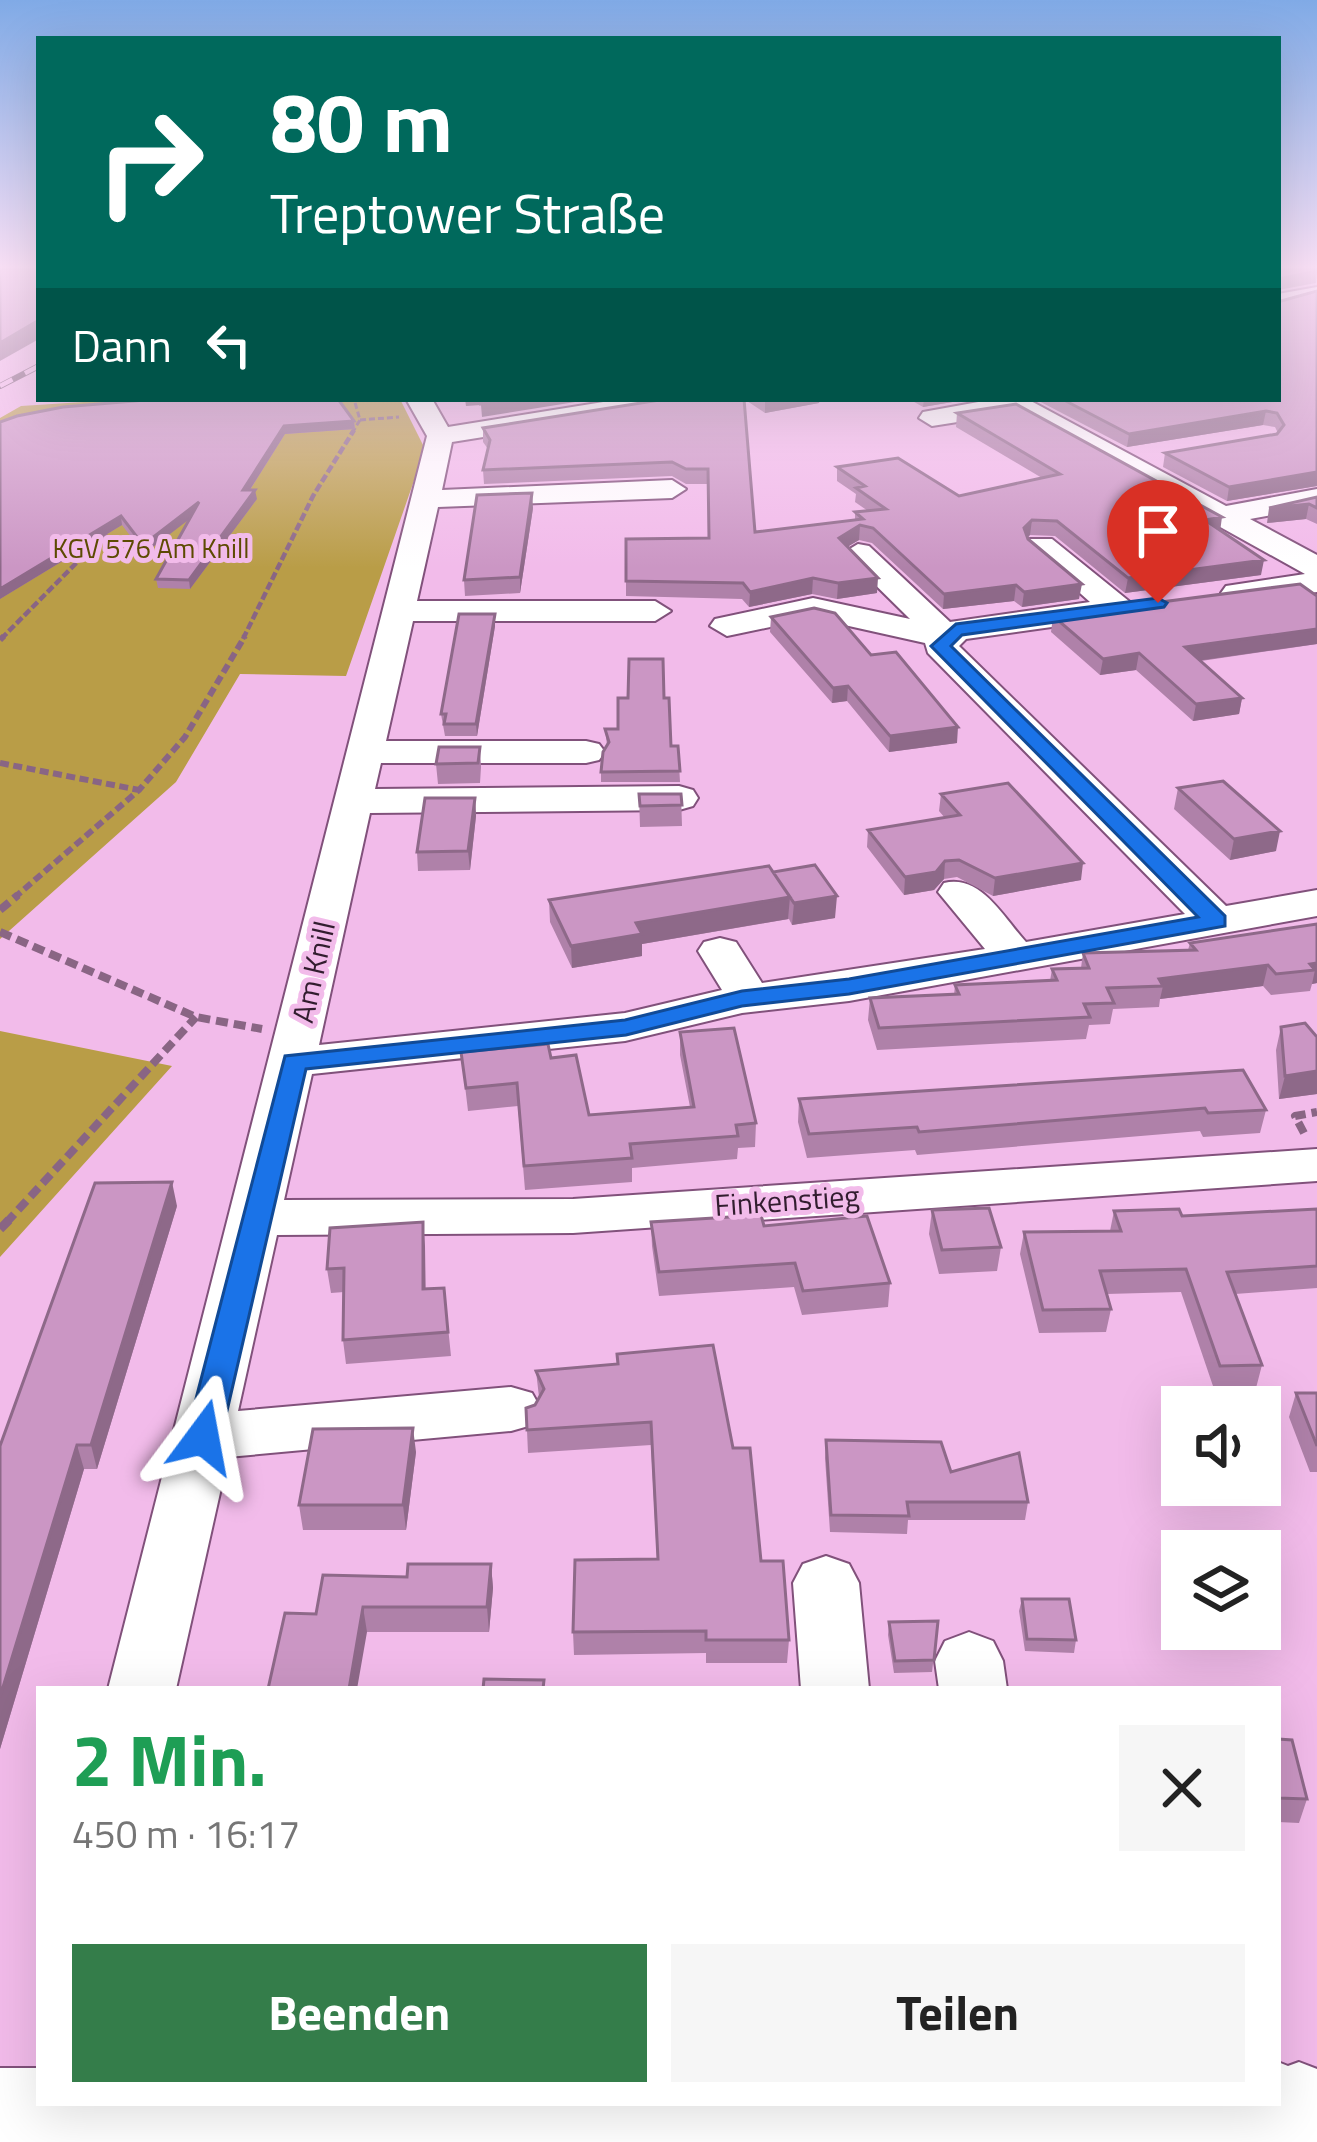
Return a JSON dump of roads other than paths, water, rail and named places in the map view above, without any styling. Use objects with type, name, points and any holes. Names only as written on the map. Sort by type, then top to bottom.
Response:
[{"type":"street","points":[[429,417],[630,402]]},
{"type":"street","points":[[932,418],[1014,402],[1317,568]]},
{"type":"street","name":"Am Knill","points":[[143,1686],[425,499],[429,417]]},
{"type":"street","points":[[1123,461],[1172,452]]},
{"type":"street","points":[[425,499],[505,492],[672,489]]},
{"type":"street","points":[[1222,516],[1317,497]]},
{"type":"street","points":[[1041,545],[1118,609]]},
{"type":"street","points":[[858,553],[948,638]]},
{"type":"street","points":[[1206,597],[1317,582]]},
{"type":"street","points":[[727,626],[783,600],[948,638]]},
{"type":"street","points":[[1162,603],[956,630],[940,646],[1216,921]]},
{"type":"street","points":[[399,611],[655,610]]},
{"type":"street","points":[[367,748],[497,742]]},
{"type":"street","points":[[367,748],[586,752]]},
{"type":"street","points":[[354,801],[679,798]]},
{"type":"street","points":[[959,892],[1028,955]]},
{"type":"street","points":[[297,1048],[626,1028],[749,998],[849,987],[1317,903]]},
{"type":"street","points":[[1005,913],[1028,955]]},
{"type":"street","points":[[720,951],[749,998]]},
{"type":"street","name":"Finkenstieg","points":[[256,1218],[574,1216],[1317,1165]]},
{"type":"street","points":[[203,1437],[511,1409]]},
{"type":"street","points":[[826,1583],[835,1686]]},
{"type":"street","points":[[28,2115],[565,2106]]},
{"type":"street","points":[[895,2106],[1004,2114],[1296,2111]]},
{"type":"railway","points":[[0,386],[35,368]]},
{"type":"park label","name":"KGV 576 Am Knill","points":[[151,549]]}]
